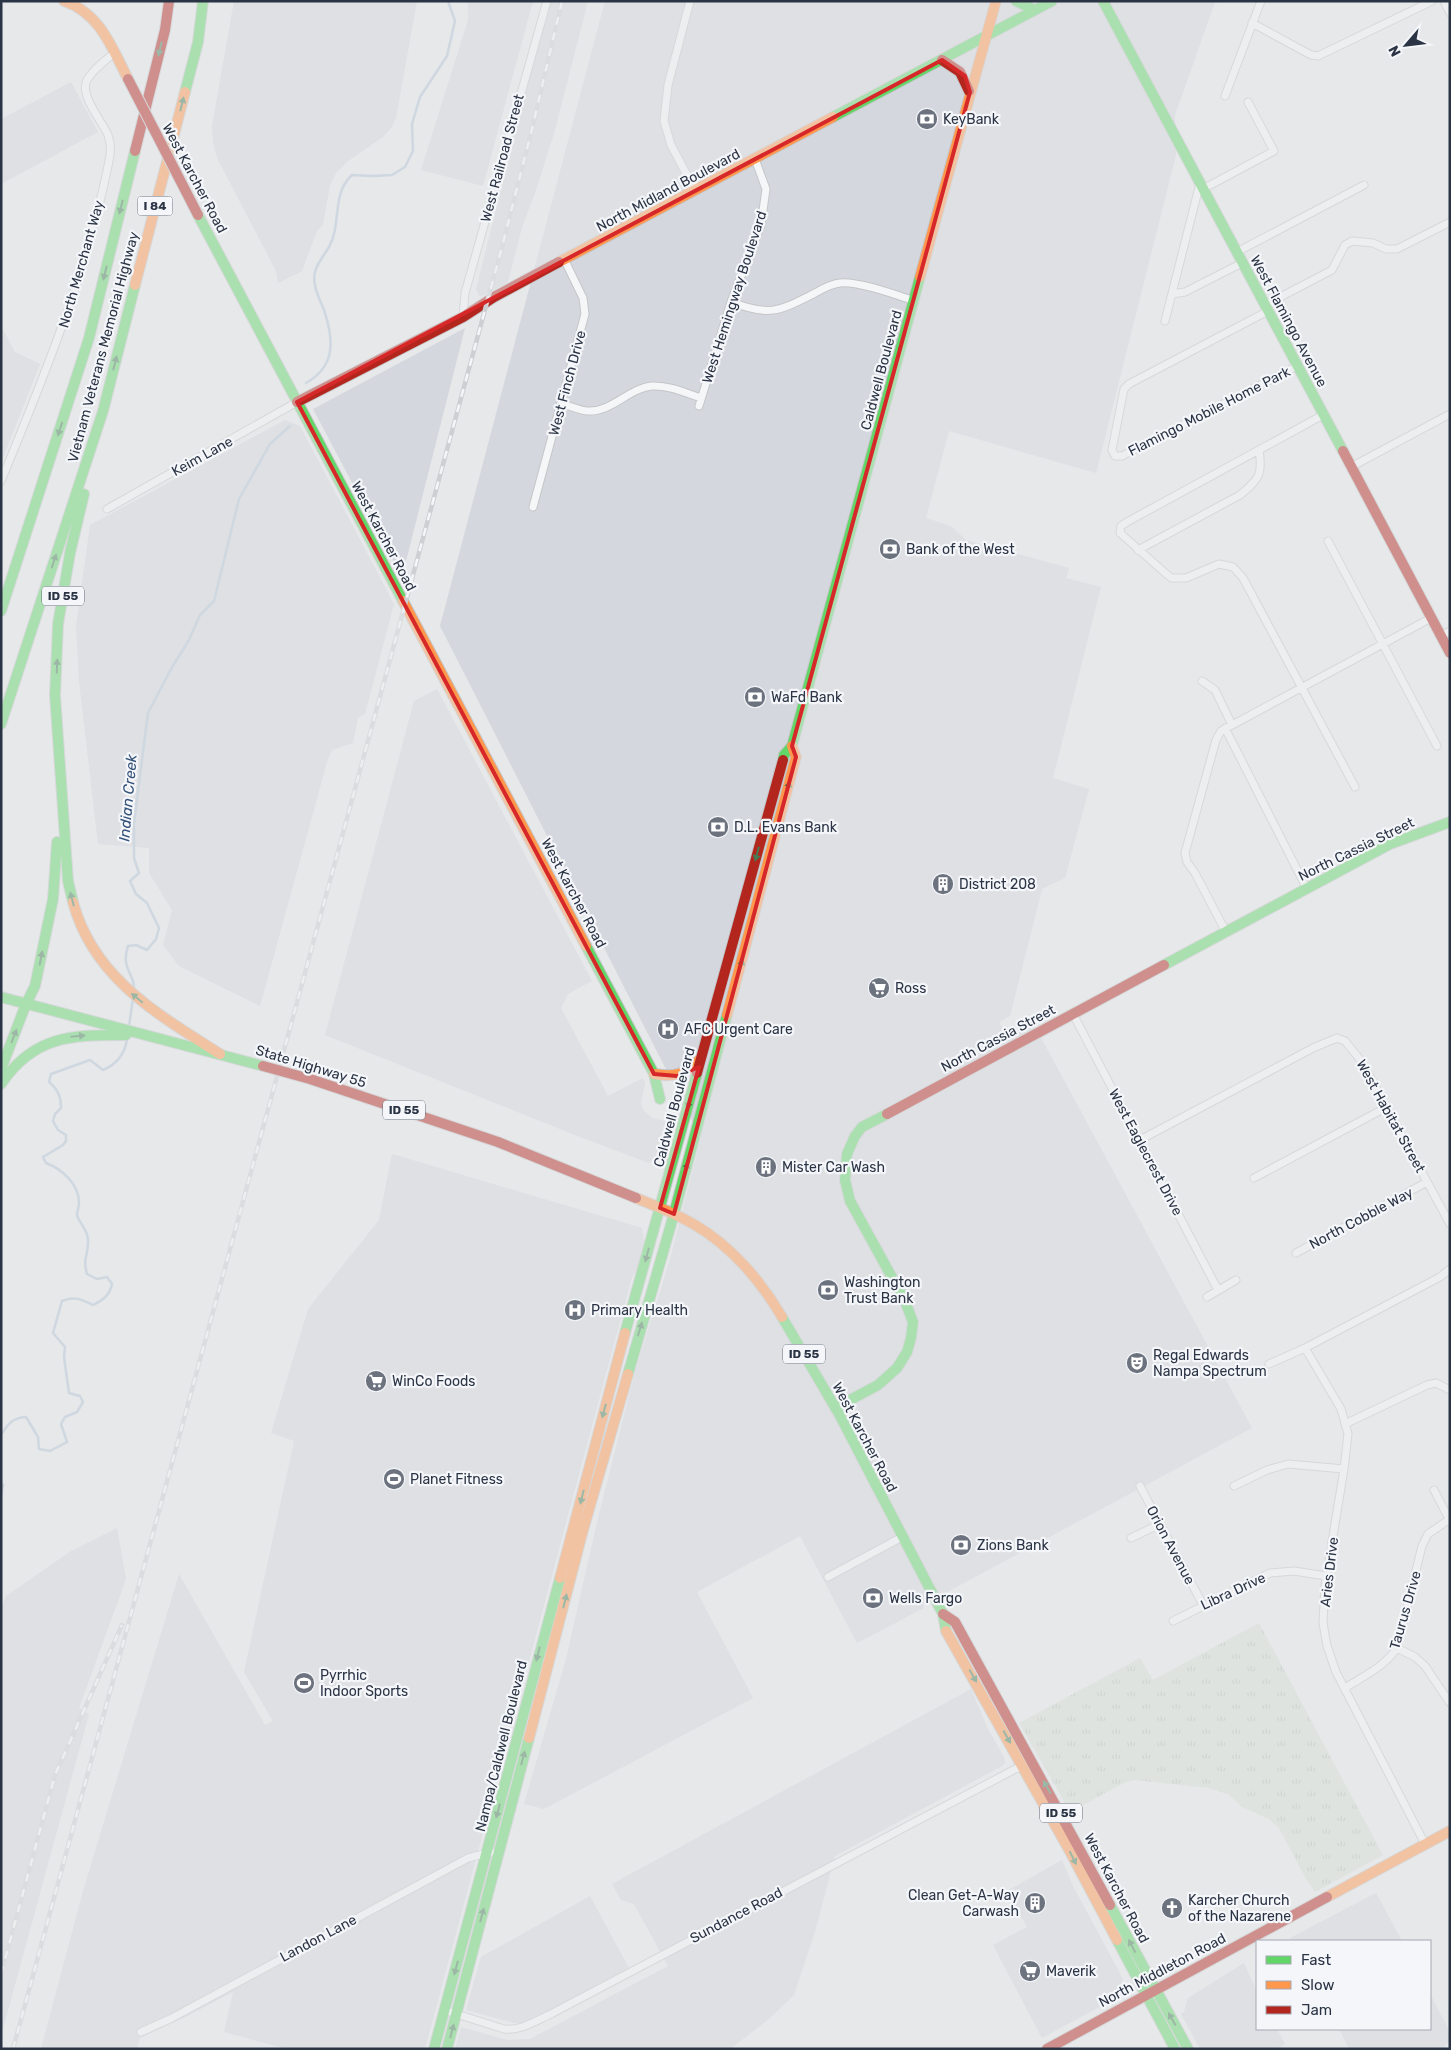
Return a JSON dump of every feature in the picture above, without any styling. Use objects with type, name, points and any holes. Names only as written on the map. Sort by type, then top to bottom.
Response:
[{"type":"main road","name":"West Karcher Road","points":[[64,1],[72,2],[84,9],[98,24],[128,79],[198,215],[654,1074],[660,1099]]},
{"type":"main road","name":"Vietnam Veterans Memorial Highway","points":[[1,611],[89,338],[165,30],[169,1]]},
{"type":"main road","name":"Vietnam Veterans Memorial Highway","points":[[1,724],[103,411],[198,42],[203,1]]},
{"type":"main road","name":"Caldwell Boulevard","points":[[593,1450],[784,755],[792,746],[996,1]]},
{"type":"main road","points":[[1016,1],[1035,10]]},
{"type":"main road","name":"North Midland Boulevard","points":[[297,402],[463,317],[494,297],[1052,1]]},
{"type":"main road","name":"West Flamingo Avenue","points":[[1104,1],[1351,468],[1432,618],[1445,633],[1450,653]]},
{"type":"main road","points":[[942,60],[965,76],[970,92]]},
{"type":"main road","name":"ID 55","points":[[103,411],[70,553],[58,624],[56,694],[64,844],[68,881],[77,916],[90,944],[128,991],[152,1010],[220,1054]]},
{"type":"main road","points":[[1,1069],[26,1004],[36,986],[53,899],[58,844],[56,694]]},
{"type":"main road","name":"Caldwell Boulevard","points":[[604,1451],[674,1214],[796,757],[792,746]]},
{"type":"main road","name":"North Cassia Street","points":[[835,1408],[878,1385],[897,1368],[907,1352],[912,1338],[913,1322],[906,1301],[850,1201],[846,1189],[843,1174],[844,1161],[854,1138],[862,1127],[1390,844],[1450,822]]},
{"type":"main road","name":"State Highway 55","points":[[1,997],[310,1079],[498,1142],[660,1208]]},
{"type":"main road","points":[[1,1084],[16,1064],[32,1050],[49,1042],[70,1036],[141,1035]]},
{"type":"main road","points":[[654,1074],[677,1076],[690,1071],[702,1055]]},
{"type":"main road","name":"West Karcher Road","points":[[660,1208],[695,1225],[717,1240],[738,1259],[778,1310],[835,1408],[943,1614],[945,1628],[1022,1765],[1175,2049]]},
{"type":"main road","name":"Nampa/Caldwell Boulevard","points":[[434,2049],[488,1852],[593,1450]]},
{"type":"main road","name":"Nampa/Caldwell Boulevard","points":[[456,2013],[604,1451]]},
{"type":"main road","name":"West Karcher Road","points":[[943,1614],[955,1622],[1188,2049]]},
{"type":"main road","name":"North Middleton Road","points":[[1047,2049],[1450,1831]]},
{"type":"main road","points":[[447,2049],[456,2013]]},
{"type":"street","name":"West Railroad Street","points":[[463,317],[465,293],[547,1]]},
{"type":"street","points":[[690,1],[668,84],[664,121],[671,145],[695,190]]},
{"type":"street","points":[[1225,96],[1260,1]]},
{"type":"street","points":[[1252,23],[1311,55],[1318,56],[1432,1]]},
{"type":"street","points":[[1444,1],[1450,13]]},
{"type":"street","name":"North Merchant Way","points":[[1,482],[67,316],[102,191],[111,147],[108,136],[85,92],[86,82],[93,71],[114,54]]},
{"type":"street","points":[[1165,321],[1202,186],[1274,151],[1248,102]]},
{"type":"street","name":"West Hemingway Boulevard","points":[[699,406],[731,302],[761,225],[766,189],[755,159]]},
{"type":"street","points":[[1237,252],[1364,185]]},
{"type":"street","points":[[1266,308],[1332,270],[1345,245],[1352,242],[1373,243],[1386,249],[1397,249],[1450,222]]},
{"type":"street","name":"West Finch Drive","points":[[532,506],[585,314],[583,298],[565,260]]},
{"type":"street","points":[[1172,294],[1185,292],[1242,263]]},
{"type":"street","points":[[731,302],[756,310],[779,310],[839,283],[852,283],[914,301]]},
{"type":"street","name":"Flamingo Mobile Home Park","points":[[1266,308],[1129,384],[1124,389],[1112,450],[1115,456],[1122,456],[1297,366]]},
{"type":"street","points":[[561,403],[588,411],[596,410],[605,408],[644,388],[654,386],[701,398]]},
{"type":"street","name":"Keim Lane","points":[[107,509],[297,402]]},
{"type":"street","points":[[1351,468],[1450,414]]},
{"type":"street","points":[[1324,416],[1126,522],[1121,526],[1120,533],[1171,578],[1186,578],[1220,564],[1232,567],[1243,578],[1355,786]]},
{"type":"street","points":[[1138,550],[1240,495],[1253,484],[1260,474],[1259,450]]},
{"type":"street","points":[[1328,541],[1437,746]]},
{"type":"street","points":[[1226,932],[1187,862],[1185,853],[1216,740],[1221,731],[1432,618]]},
{"type":"street","points":[[1202,681],[1215,690],[1229,726],[1307,889]]},
{"type":"street","name":"West Eaglecrest Drive","points":[[1073,1014],[1218,1290]]},
{"type":"street","name":"West Habitat Street","points":[[1140,1140],[1286,1062],[1327,1041],[1337,1038],[1345,1041],[1362,1062],[1450,1224]]},
{"type":"street","points":[[1254,1178],[1387,1108]]},
{"type":"street","name":"North Cobble Way","points":[[1296,1253],[1427,1182]]},
{"type":"street","points":[[1269,1364],[1305,1348],[1378,1310],[1440,1277],[1450,1269]]},
{"type":"street","points":[[1207,1297],[1236,1280]]},
{"type":"street","name":"Aries Drive","points":[[1305,1348],[1341,1409],[1348,1434],[1326,1576],[1324,1623],[1327,1646],[1345,1688],[1425,1844]]},
{"type":"street","points":[[1345,1424],[1427,1385],[1436,1383],[1450,1390]]},
{"type":"street","points":[[1234,1486],[1267,1470],[1288,1464],[1344,1469]]},
{"type":"street","name":"Orion Avenue","points":[[1140,1486],[1203,1605]]},
{"type":"street","points":[[1434,1490],[1449,1519]]},
{"type":"street","name":"Taurus Drive","points":[[1345,1688],[1378,1668],[1390,1658],[1397,1648],[1422,1546],[1428,1534],[1449,1519]]},
{"type":"street","points":[[1131,1538],[1160,1524]]},
{"type":"street","points":[[828,1577],[902,1537]]},
{"type":"street","name":"Libra Drive","points":[[1173,1621],[1270,1573],[1294,1571],[1326,1576]]},
{"type":"street","points":[[1397,1648],[1415,1657],[1425,1666],[1450,1703]]},
{"type":"street","name":"Sundance Road","points":[[444,2010],[504,2029],[513,2030],[549,2016],[1022,1765]]},
{"type":"street","name":"Landon Lane","points":[[140,2032],[172,2018],[468,1858],[488,1852],[499,1852]]},
{"type":"highlighted area","points":[[942,60],[965,76],[970,92],[792,746],[796,757],[674,1214],[660,1208],[699,1067],[677,1076],[654,1074],[297,402]]},
{"type":"shaded area","points":[[234,1],[417,1],[396,118],[391,128],[383,137],[348,161],[336,173],[330,185],[323,224],[317,231],[302,271],[278,283],[276,271],[217,158],[213,142],[212,126]]},
{"type":"shaded area","points":[[468,1],[533,1],[483,186],[421,170],[468,20]]},
{"type":"shaded area","points":[[546,1],[588,1],[555,130],[522,227],[508,282],[480,297],[476,289],[542,29]]},
{"type":"shaded area","points":[[605,1],[1222,1],[1222,3],[1215,2],[1175,115],[1176,155],[1096,473],[949,431],[926,518],[951,526],[966,540],[1069,568],[1066,578],[1101,587],[1053,778],[1089,789],[1065,878],[1042,889],[1010,1016],[999,1022],[1006,1035],[1032,1021],[1252,1428],[923,1605],[924,1608],[857,1643],[800,1536],[697,1592],[753,1698],[544,1809],[524,1804],[566,1659],[598,1518],[635,1372],[670,1259],[701,1138],[440,626]]},
{"type":"shaded area","points":[[71,82],[98,132],[1,184],[1,119]]},
{"type":"shaded area","points":[[1,326],[15,352],[40,364],[1,463]]},
{"type":"shaded area","points":[[465,328],[402,577],[313,409]]},
{"type":"shaded area","points":[[285,420],[300,426],[394,604],[365,714],[358,718],[353,743],[332,750],[327,762],[260,1006],[179,966],[163,945],[172,910],[149,873],[149,848],[98,844],[79,681],[76,626],[90,525]]},
{"type":"shaded area","points":[[437,689],[592,981],[568,994],[561,1008],[608,1096],[643,1078],[645,1083],[641,1103],[643,1110],[652,1118],[672,1123],[666,1147],[658,1157],[649,1163],[325,1035],[414,701]]},
{"type":"shaded area","points":[[392,1154],[642,1228],[644,1240],[639,1268],[632,1277],[425,2049],[287,2049],[224,2032],[233,1992],[140,2038],[137,2049],[41,2049],[83,1891],[179,1574],[265,1725],[273,1721],[244,1672],[294,1441],[271,1433],[308,1309],[379,1220]]},
{"type":"shaded area","points":[[117,1528],[126,1579],[79,1708],[89,1714],[1,2036],[1,1609],[6,1596],[71,1551]]},
{"type":"shaded area","points":[[971,1689],[987,1727],[1005,1759],[1005,1763],[835,1856],[815,1932],[794,1995],[768,2020],[730,2049],[455,2049],[461,2027],[507,2040],[530,2039],[668,1966],[634,1904],[621,1900],[612,1884]]},
{"type":"shaded area","points":[[1062,1860],[1073,1886],[1123,1979],[1118,1994],[1103,2005],[1042,2038],[993,1945],[1027,1927],[1007,1891]]},
{"type":"shaded area","points":[[1376,1893],[1401,1940],[1291,1940],[1290,1938]]},
{"type":"shaded area","points":[[590,1896],[629,1968],[523,2023],[514,2023],[466,2010],[481,1957]]},
{"type":"shaded area","points":[[1244,1963],[1256,1990],[1256,2030],[1278,2030],[1285,2044],[1277,2049],[1200,2049],[1181,2014],[1184,2012],[1188,1998]]},
{"type":"shaded area","points":[[1431,1996],[1450,2032],[1450,2040],[1443,2049],[1349,2049],[1340,2030],[1431,2030]]},
{"type":"green space","points":[[1259,1623],[1383,1855],[1315,1892],[1279,1828],[1269,1819],[1242,1807],[1228,1794],[1208,1788],[1135,1780],[1124,1783],[1070,1812],[1019,1723],[1140,1658],[1153,1680]]},
{"type":"waterway","name":"Indian Creek","points":[[306,383],[323,369],[330,351],[330,332],[314,279],[318,264],[333,238],[341,191],[352,175],[392,175],[405,167],[413,151],[412,124],[420,97],[447,56],[455,21],[448,1]]},
{"type":"waterway","name":"Indian Creek","points":[[134,991],[133,980],[126,961],[128,946],[136,945],[147,950],[156,939],[159,928],[147,903],[136,894],[130,881],[139,873],[134,858],[134,823],[148,713],[189,640],[200,615],[214,601],[239,499],[270,444],[290,426]]},
{"type":"waterway","name":"Indian Creek","points":[[129,1026],[133,999]]},
{"type":"waterway","name":"Indian Creek","points":[[1,1435],[11,1422],[26,1417],[38,1437],[39,1449],[50,1451],[67,1442],[61,1424],[65,1417],[77,1412],[83,1402],[80,1396],[69,1393],[64,1357],[65,1347],[53,1333],[62,1301],[78,1299],[93,1305],[106,1297],[112,1284],[107,1277],[97,1279],[87,1274],[85,1260],[88,1236],[77,1215],[79,1203],[76,1190],[68,1178],[58,1169],[46,1163],[43,1157],[63,1145],[66,1141],[66,1135],[58,1130],[53,1121],[55,1114],[61,1108],[61,1104],[60,1097],[49,1082],[51,1074],[90,1060],[103,1070],[108,1068],[122,1054],[127,1039]]},
{"type":"waterway","name":"Indian Creek","points":[[1,1483],[3,1485],[1,1496]]},
{"type":"railway","points":[[13,2049],[502,247],[562,1]]},
{"type":"railway","points":[[1,1974],[55,1775],[122,1625]]},
{"type":"traffic: fast","points":[[185,92],[198,42],[203,1]]},
{"type":"traffic: fast","points":[[1016,1],[1035,10]]},
{"type":"traffic: fast","points":[[833,117],[1052,1]]},
{"type":"traffic: fast","points":[[1103,1],[1343,451]]},
{"type":"traffic: fast","points":[[1,611],[89,338],[135,151]]},
{"type":"traffic: fast","points":[[198,215],[403,601]]},
{"type":"traffic: fast","points":[[783,760],[784,755],[792,746],[920,277]]},
{"type":"traffic: fast","points":[[1,724],[103,411],[135,285]]},
{"type":"traffic: fast","points":[[73,902],[68,881],[55,695],[58,624],[70,553],[84,494]]},
{"type":"traffic: fast","points":[[1164,965],[1390,844],[1450,822]]},
{"type":"traffic: fast","points":[[1,1069],[26,1004],[35,986],[53,899],[57,842]]},
{"type":"traffic: fast","points":[[586,946],[654,1074],[660,1099]]},
{"type":"traffic: fast","points":[[1,997],[263,1066]]},
{"type":"traffic: fast","points":[[628,1374],[674,1214],[727,1015]]},
{"type":"traffic: fast","points":[[1,1084],[27,1056],[41,1047],[56,1041],[88,1036],[126,1035]]},
{"type":"traffic: fast","points":[[625,1333],[697,1073]]},
{"type":"traffic: fast","points":[[835,1408],[878,1385],[897,1368],[907,1352],[911,1338],[913,1322],[905,1301],[850,1201],[845,1180],[847,1154],[855,1136],[862,1127],[887,1114]]},
{"type":"traffic: fast","points":[[782,1317],[839,1414],[943,1614],[946,1631]]},
{"type":"traffic: fast","points":[[434,2049],[560,1578]]},
{"type":"traffic: fast","points":[[447,2049],[529,1738]]},
{"type":"traffic: fast","points":[[1110,1905],[1188,2049]]},
{"type":"traffic: fast","points":[[1117,1940],[1175,2049]]},
{"type":"traffic: slow","points":[[64,1],[87,14],[96,23],[104,33],[128,79]]},
{"type":"traffic: slow","points":[[920,277],[996,1]]},
{"type":"traffic: slow","points":[[135,285],[185,92]]},
{"type":"traffic: slow","points":[[559,262],[833,117]]},
{"type":"traffic: slow","points":[[403,601],[586,946]]},
{"type":"traffic: slow","points":[[727,1015],[796,757],[792,746]]},
{"type":"traffic: slow","points":[[73,902],[83,929],[96,952],[112,973],[152,1009],[220,1054]]},
{"type":"traffic: slow","points":[[654,1074],[679,1074],[689,1069],[699,1060]]},
{"type":"traffic: slow","points":[[636,1198],[688,1221],[721,1243],[744,1265],[765,1290],[782,1317]]},
{"type":"traffic: slow","points":[[560,1578],[625,1333]]},
{"type":"traffic: slow","points":[[529,1738],[583,1530],[628,1374]]},
{"type":"traffic: slow","points":[[946,1631],[1067,1846],[1117,1940]]},
{"type":"traffic: slow","points":[[1327,1897],[1450,1831]]},
{"type":"traffic: jam","points":[[135,151],[165,30],[169,1]]},
{"type":"traffic: jam","points":[[942,60],[960,72],[969,91]]},
{"type":"traffic: jam","points":[[128,79],[198,215]]},
{"type":"traffic: jam","points":[[297,402],[463,317],[494,297],[559,262]]},
{"type":"traffic: jam","points":[[1343,451],[1450,653]]},
{"type":"traffic: jam","points":[[697,1073],[783,760]]},
{"type":"traffic: jam","points":[[887,1114],[1164,965]]},
{"type":"traffic: jam","points":[[263,1066],[310,1079]]},
{"type":"traffic: jam","points":[[310,1079],[498,1142],[636,1198]]},
{"type":"traffic: jam","points":[[943,1614],[955,1622],[1110,1905]]},
{"type":"traffic: jam","points":[[1047,2049],[1327,1897]]},
{"type":"place","name":"KeyBank","points":[[927,119]]},
{"type":"place","name":"Bank of the West","points":[[890,549]]},
{"type":"place","name":"WaFd Bank","points":[[755,697]]},
{"type":"place","name":"D.L. Evans Bank","points":[[718,827]]},
{"type":"place","name":"District 208","points":[[943,884]]},
{"type":"place","name":"Ross","points":[[879,988]]},
{"type":"place","name":"AFC Urgent Care","points":[[668,1029]]},
{"type":"place","name":"Mister Car Wash","points":[[766,1167]]},
{"type":"place","name":"Washington Trust Bank","points":[[828,1290]]},
{"type":"place","name":"Primary Health","points":[[575,1310]]},
{"type":"place","name":"Regal Edwards Nampa Spectrum","points":[[1137,1363]]},
{"type":"place","name":"WinCo Foods","points":[[376,1381]]},
{"type":"place","name":"Planet Fitness","points":[[394,1479]]},
{"type":"place","name":"Zions Bank","points":[[961,1545]]},
{"type":"place","name":"Wells Fargo","points":[[873,1598]]},
{"type":"place","name":"Pyrrhic Indoor Sports","points":[[304,1683]]},
{"type":"place","name":"Clean Get-A-Way Carwash","points":[[1035,1903]]},
{"type":"place","name":"Karcher Church of the Nazarene","points":[[1172,1908]]},
{"type":"place","name":"Maverik","points":[[1030,1971]]}]
